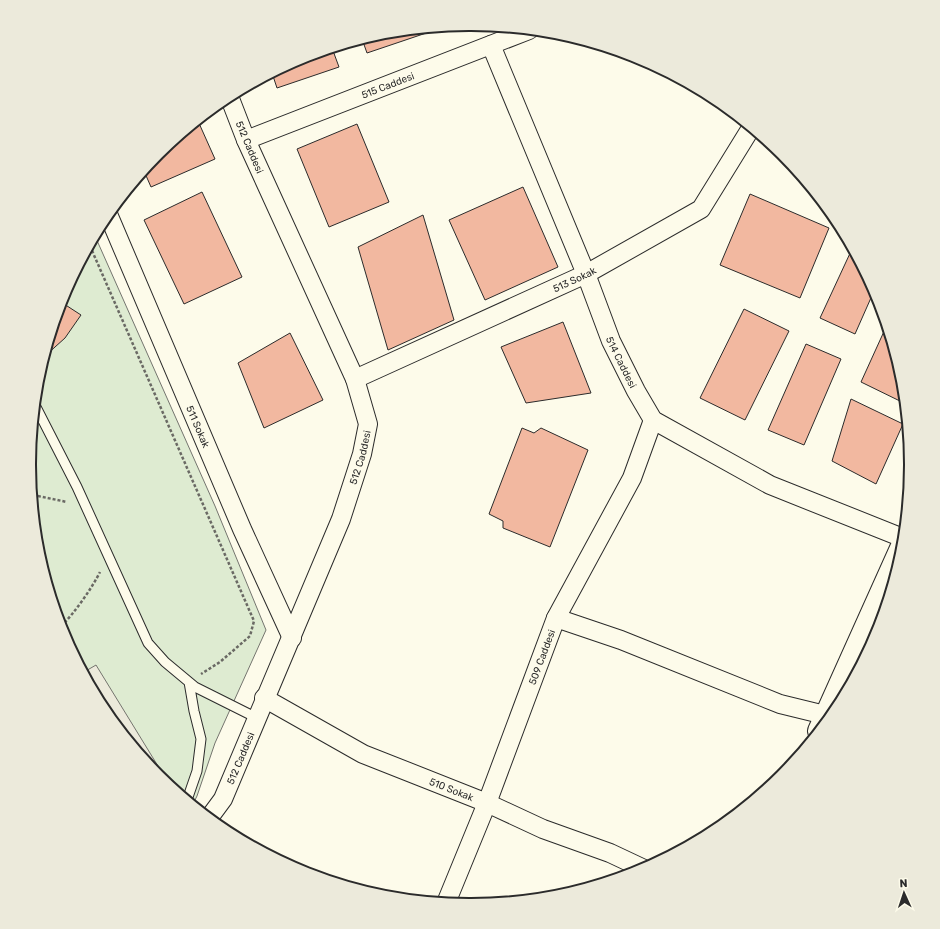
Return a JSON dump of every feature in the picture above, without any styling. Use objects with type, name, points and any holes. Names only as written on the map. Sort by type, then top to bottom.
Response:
[{"type":"main road","points":[[831,704],[890,573]]},
{"type":"street","name":"515 Caddesi","points":[[246,140],[519,34]]},
{"type":"street","name":"514 Caddesi","points":[[491,45],[586,274],[611,341],[636,391],[653,420]]},
{"type":"street","name":"512 Caddesi","points":[[213,813],[223,799],[264,698],[292,638],[341,519],[362,454],[368,424],[355,379],[246,140],[231,102]]},
{"type":"street","name":"513 Sokak","points":[[355,379],[586,274],[701,209],[748,133]]},
{"type":"street","name":"511 Sokak","points":[[111,222],[242,529],[292,638]]},
{"type":"street","points":[[653,420],[770,485],[897,536]]},
{"type":"street","name":"509 Caddesi","points":[[448,897],[487,803],[556,618],[632,478],[653,420]]},
{"type":"street","points":[[556,618],[621,640],[780,704],[819,721]]},
{"type":"street","name":"510 Sokak","points":[[264,698],[363,754],[487,803],[543,829],[610,853],[636,865]]},
{"type":"lane","points":[[39,414],[86,505],[148,643],[165,662],[195,687],[257,718]]},
{"type":"lane","points":[[189,682],[201,739],[197,771],[189,794]]},
{"type":"path","points":[[93,252],[254,621],[250,636],[220,662],[189,682]]},
{"type":"path","points":[[37,496],[86,505]]},
{"type":"path","points":[[66,621],[78,606],[99,574],[108,554]]},
{"type":"green space","points":[[98,243],[215,506],[266,630],[215,743],[195,799],[184,790],[163,771],[144,750],[126,728],[95,681],[69,630],[51,577],[45,549],[37,493],[36,464],[40,408],[51,352],[69,299],[81,273]]},
{"type":"shaded area","points":[[96,665],[157,764],[126,728],[88,669]]},
{"type":"building","points":[[424,34],[367,53],[364,44],[385,39]]},
{"type":"building","points":[[334,53],[339,67],[277,88],[274,78],[304,64]]},
{"type":"building","points":[[357,124],[389,202],[329,227],[297,149]]},
{"type":"building","points":[[200,126],[215,159],[151,187],[146,176],[163,158]]},
{"type":"building","points":[[523,187],[558,267],[485,300],[449,220]]},
{"type":"building","points":[[202,192],[242,277],[184,304],[144,220]]},
{"type":"building","points":[[750,194],[829,228],[800,298],[720,265]]},
{"type":"building","points":[[423,215],[454,320],[388,350],[358,247]]},
{"type":"building","points":[[849,255],[871,298],[855,334],[820,318]]},
{"type":"building","points":[[67,306],[81,315],[65,338],[52,350]]},
{"type":"building","points":[[744,309],[789,331],[745,420],[700,398]]},
{"type":"building","points":[[563,322],[591,393],[526,403],[501,347]]},
{"type":"building","points":[[290,333],[323,400],[264,428],[238,363]]},
{"type":"building","points":[[883,334],[889,352],[899,400],[861,382]]},
{"type":"building","points":[[806,344],[841,359],[804,445],[768,430]]},
{"type":"building","points":[[851,399],[902,423],[902,426],[876,484],[832,461]]},
{"type":"building","points":[[522,428],[534,433],[541,428],[588,450],[550,547],[503,528],[503,521],[489,514]]}]
